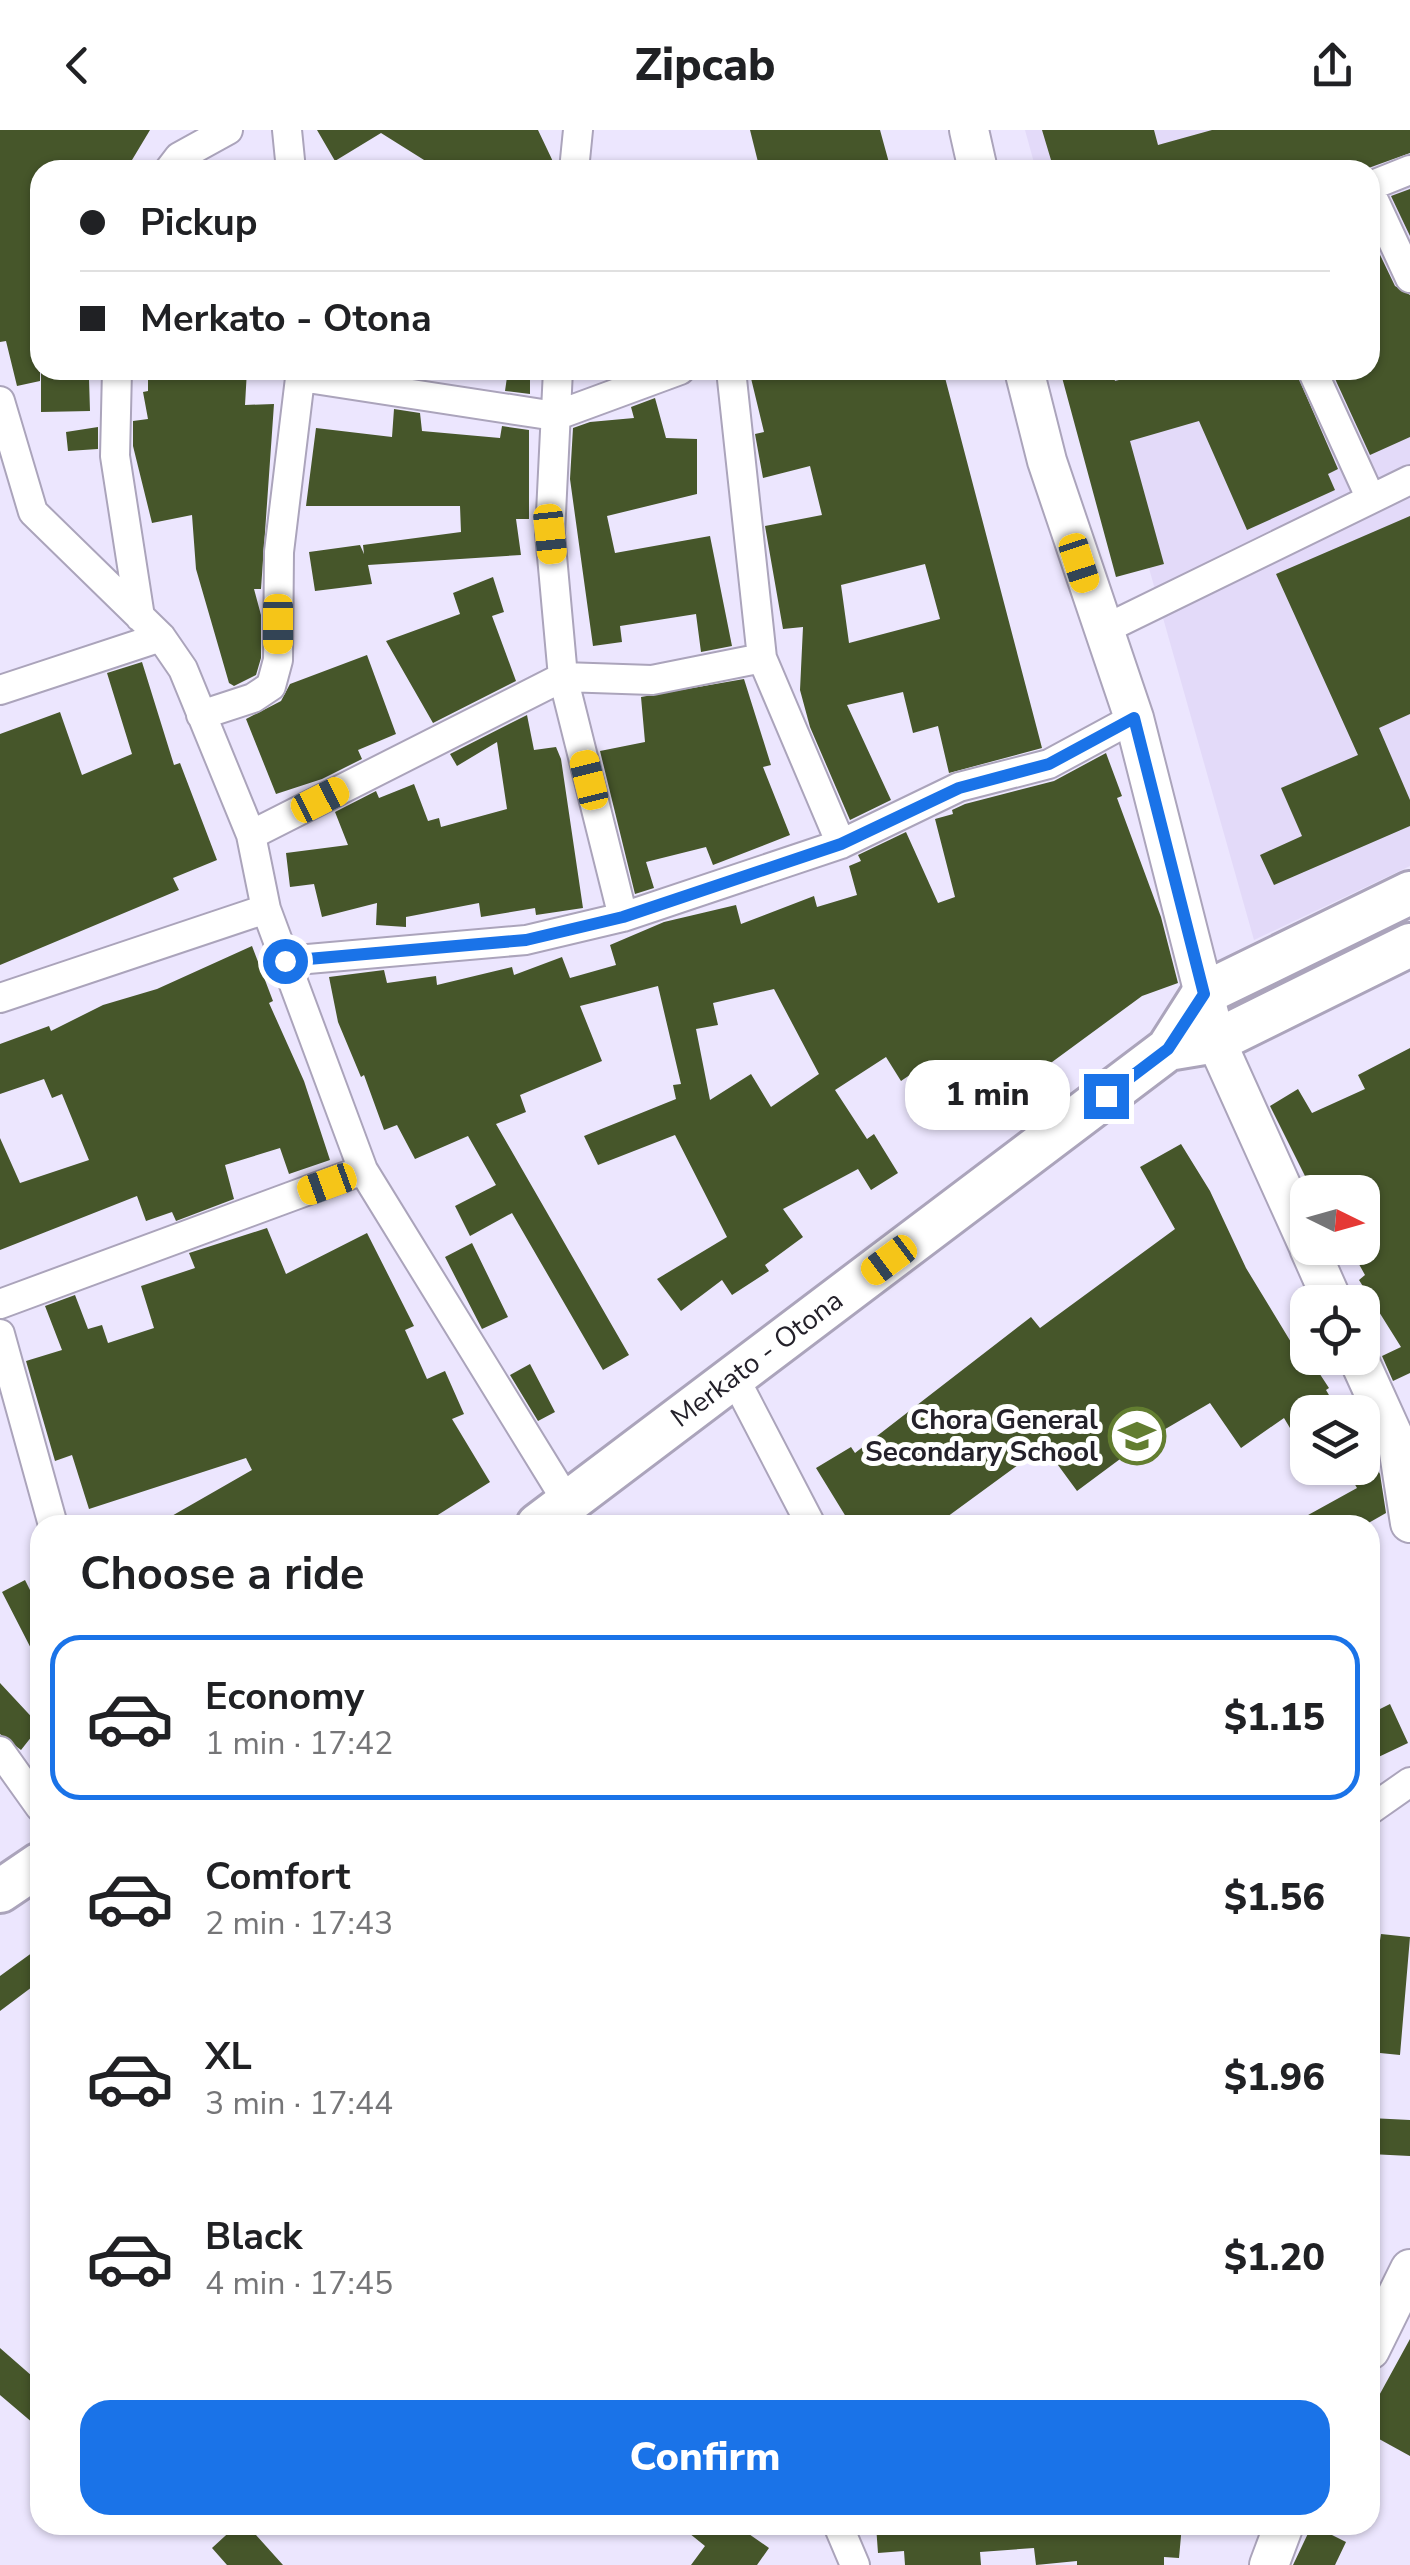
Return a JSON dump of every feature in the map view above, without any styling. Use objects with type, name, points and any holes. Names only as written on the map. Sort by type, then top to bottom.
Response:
[{"type":"main road","points":[[968,130],[976,160]]},
{"type":"main road","points":[[1026,380],[1046,461],[1101,631],[1134,718],[1216,1041],[1290,1206]]},
{"type":"main road","points":[[1168,1049],[1204,994],[1410,893]]},
{"type":"main road","points":[[1168,1049],[1216,1041],[1410,945]]},
{"type":"main road","name":"Merkato - Otona","points":[[553,1514],[1168,1049]]},
{"type":"main road","points":[[1367,1375],[1406,1449],[1410,1523]]},
{"type":"main road","points":[[0,1891],[30,1871]]},
{"type":"main road","points":[[1380,2330],[1410,2269]]},
{"type":"main road","points":[[1268,2565],[1280,2535]]},
{"type":"street","points":[[177,160],[228,130]]},
{"type":"street","points":[[287,130],[290,160]]},
{"type":"street","points":[[575,160],[578,130]]},
{"type":"street","points":[[1380,184],[1410,170]]},
{"type":"street","points":[[1380,211],[1410,278]]},
{"type":"street","points":[[118,380],[115,456],[140,617]]},
{"type":"street","points":[[201,715],[253,698],[271,686],[278,660],[279,552],[300,380]]},
{"type":"street","points":[[337,380],[555,416],[653,380]]},
{"type":"street","points":[[557,380],[550,534],[563,678],[623,917]]},
{"type":"street","points":[[732,380],[762,658],[841,844]]},
{"type":"street","points":[[1317,380],[1371,499]]},
{"type":"street","points":[[0,401],[34,512],[161,638],[183,670],[251,835],[266,908],[363,1170],[553,1514]]},
{"type":"street","points":[[1101,631],[1410,480]]},
{"type":"street","points":[[0,690],[161,638]]},
{"type":"street","points":[[251,835],[563,678],[652,680],[762,658]]},
{"type":"street","points":[[285,961],[526,940],[623,917],[841,844],[959,788],[1049,764],[1134,718]]},
{"type":"street","points":[[0,998],[266,908]]},
{"type":"street","points":[[0,1304],[363,1170]]},
{"type":"street","points":[[0,1334],[50,1515]]},
{"type":"street","points":[[734,1377],[805,1515]]},
{"type":"street","points":[[0,1751],[30,1794]]},
{"type":"street","points":[[1380,1803],[1410,1782]]},
{"type":"street","points":[[842,2535],[855,2565]]},
{"type":"shaded area","points":[[1025,130],[1410,130],[1410,866],[1254,940],[1096,380],[1380,380],[1380,160],[1033,160]]},
{"type":"building","points":[[0,130],[150,130],[132,160],[30,160],[30,380],[40,381],[17,386],[6,341],[0,342]]},
{"type":"building","points":[[317,130],[538,130],[552,160],[424,160],[381,133],[334,160]]},
{"type":"building","points":[[750,130],[880,130],[888,160],[758,160]]},
{"type":"building","points":[[1042,130],[1154,130],[1158,145],[1212,130],[1410,130],[1410,153],[1380,164],[1380,160],[1051,160]]},
{"type":"building","points":[[1410,189],[1410,236],[1391,196]]},
{"type":"building","points":[[1380,255],[1395,286],[1410,295],[1410,437],[1370,455],[1336,380],[1380,380]]},
{"type":"building","points":[[41,380],[89,380],[90,411],[41,412]]},
{"type":"building","points":[[148,380],[246,380],[245,405],[274,404],[261,589],[254,589],[261,615],[261,658],[256,675],[234,686],[229,683],[196,569],[192,515],[152,523],[133,446],[133,421],[148,419],[143,392],[148,391]]},
{"type":"building","points":[[507,380],[530,380],[530,394],[505,391]]},
{"type":"building","points":[[751,380],[946,380],[1042,748],[949,773],[938,726],[913,733],[903,692],[847,705],[891,800],[850,820],[810,727],[800,690],[803,627],[783,629],[765,526],[822,515],[810,466],[763,478],[755,434],[764,432]],"holes":[[[925,564],[940,619],[849,643],[841,585]]]},
{"type":"building","points":[[1063,380],[1299,380],[1338,469],[1328,474],[1335,490],[1247,530],[1199,421],[1130,441],[1164,564],[1116,577]]},
{"type":"building","points":[[655,398],[666,438],[697,439],[697,494],[607,516],[615,553],[710,536],[732,646],[701,652],[696,614],[620,626],[622,642],[593,646],[570,479],[573,428],[590,422],[634,418],[631,407]]},
{"type":"building","points":[[394,409],[420,413],[422,431],[500,438],[502,426],[529,430],[529,519],[516,519],[521,555],[368,565],[372,584],[315,591],[309,552],[360,545],[364,554],[363,545],[461,532],[460,506],[306,506],[316,428],[392,437]]},
{"type":"building","points":[[98,427],[98,449],[68,451],[66,432]]},
{"type":"building","points":[[1410,516],[1410,714],[1379,728],[1410,800],[1410,826],[1274,885],[1260,855],[1302,836],[1281,788],[1358,755],[1276,574]]},
{"type":"building","points":[[493,577],[504,612],[492,616],[516,681],[433,723],[386,641],[460,614],[453,593]]},
{"type":"building","points":[[367,655],[396,734],[358,750],[362,759],[322,779],[276,794],[246,719],[281,701],[290,684]]},
{"type":"building","points":[[142,662],[174,765],[180,763],[217,860],[173,878],[179,890],[0,965],[0,734],[60,712],[82,775],[132,754],[107,673]]},
{"type":"building","points":[[744,679],[771,765],[763,767],[790,835],[713,865],[706,847],[646,862],[654,888],[635,894],[600,751],[645,742],[641,697]]},
{"type":"building","points":[[527,715],[534,750],[556,747],[561,759],[583,908],[536,915],[535,908],[481,917],[479,903],[406,917],[406,927],[376,925],[377,903],[322,917],[314,884],[290,887],[286,853],[348,845],[335,812],[376,791],[379,798],[414,784],[428,821],[439,818],[441,827],[507,809],[497,742],[457,766],[450,754]]},
{"type":"building","points":[[1106,753],[1122,796],[1117,798],[1161,917],[1178,983],[1142,996],[1048,1065],[1051,1071],[956,1130],[920,1068],[901,1081],[886,1057],[835,1090],[867,1139],[874,1134],[898,1173],[871,1190],[858,1169],[783,1209],[803,1237],[765,1265],[769,1271],[732,1295],[722,1280],[681,1311],[657,1279],[727,1237],[675,1135],[598,1165],[584,1136],[676,1099],[673,1085],[681,1084],[658,986],[580,1006],[602,1061],[520,1095],[526,1112],[496,1124],[629,1355],[603,1370],[512,1213],[470,1236],[455,1206],[496,1185],[468,1136],[415,1159],[397,1125],[384,1130],[364,1075],[361,1077],[338,1022],[329,977],[384,970],[387,983],[436,976],[437,985],[512,967],[514,975],[562,957],[570,978],[616,965],[610,945],[664,922],[736,905],[741,924],[814,896],[817,907],[857,895],[849,866],[861,861],[858,855],[906,832],[938,903],[955,897],[935,819],[953,814],[952,810],[965,804],[1054,781]],"holes":[[[774,989],[819,1074],[771,1107],[751,1074],[710,1100],[696,1029],[718,1025],[713,1003]]]},
{"type":"building","points":[[252,946],[273,1001],[269,1003],[304,1081],[330,1160],[289,1174],[280,1148],[225,1165],[234,1199],[176,1221],[172,1212],[146,1221],[137,1196],[0,1250],[0,1138],[20,1183],[89,1160],[62,1094],[52,1098],[44,1079],[0,1094],[0,1044],[49,1026],[51,1031],[103,1005],[157,989]]},
{"type":"building","points":[[1410,1048],[1410,1373],[1393,1381],[1382,1356],[1401,1347],[1380,1314],[1380,1285],[1362,1285],[1359,1280],[1365,1275],[1359,1265],[1380,1265],[1380,1175],[1304,1175],[1270,1106],[1298,1089],[1312,1113],[1365,1089],[1358,1075]]},
{"type":"building","points":[[1181,1144],[1210,1191],[1246,1268],[1290,1341],[1290,1375],[1320,1375],[1329,1395],[1290,1395],[1290,1428],[1284,1418],[1241,1448],[1210,1403],[1143,1442],[1077,1491],[1044,1446],[950,1515],[845,1515],[816,1468],[851,1447],[855,1453],[1031,1317],[1040,1328],[1175,1229],[1140,1167]]},
{"type":"building","points":[[267,1228],[286,1274],[367,1233],[414,1326],[405,1330],[427,1379],[445,1371],[464,1414],[452,1419],[490,1482],[438,1515],[173,1515],[252,1470],[246,1458],[89,1509],[72,1455],[55,1461],[26,1361],[62,1350],[45,1306],[75,1295],[88,1329],[102,1325],[108,1343],[154,1328],[141,1286],[195,1268],[189,1253]]},
{"type":"building","points":[[472,1243],[508,1317],[482,1329],[445,1257]]},
{"type":"building","points":[[530,1364],[555,1412],[538,1421],[510,1375]]},
{"type":"building","points":[[1380,1474],[1386,1513],[1380,1516],[1308,1515],[1357,1488],[1355,1485],[1380,1485]]},
{"type":"building","points":[[25,1580],[30,1590],[30,1647],[2,1592]]},
{"type":"building","points":[[0,1683],[30,1715],[30,1739],[21,1750],[0,1734]]},
{"type":"building","points":[[1390,1704],[1408,1743],[1380,1756],[1380,1709]]},
{"type":"building","points":[[1381,1934],[1410,1937],[1400,2055],[1380,2053]]},
{"type":"building","points":[[30,1954],[30,1988],[0,2011],[0,1976]]},
{"type":"building","points":[[1380,2118],[1410,2120],[1410,2156],[1380,2154]]},
{"type":"building","points":[[1410,2339],[1410,2456],[1380,2440],[1380,2394]]},
{"type":"building","points":[[0,2348],[30,2374],[30,2420],[0,2395]]},
{"type":"building","points":[[226,2535],[256,2535],[283,2565],[227,2565],[212,2548]]},
{"type":"building","points":[[691,2535],[750,2535],[769,2548],[757,2565],[691,2565],[705,2546]]},
{"type":"building","points":[[877,2535],[1181,2535],[1179,2558],[1164,2557],[1164,2565],[1077,2565],[1077,2561],[1036,2565],[1034,2548],[980,2552],[981,2565],[905,2565],[904,2551],[878,2553]]},
{"type":"building","points":[[1307,2535],[1332,2535],[1346,2542],[1335,2565],[1293,2565]]},
{"type":"place","name":"Chora General Secondary School","points":[[1137,1436]]},
{"type":"route","points":[[285,961],[526,940],[623,917],[841,844],[959,788],[1049,764],[1134,718],[1204,994],[1168,1049],[1106,1096]]}]
